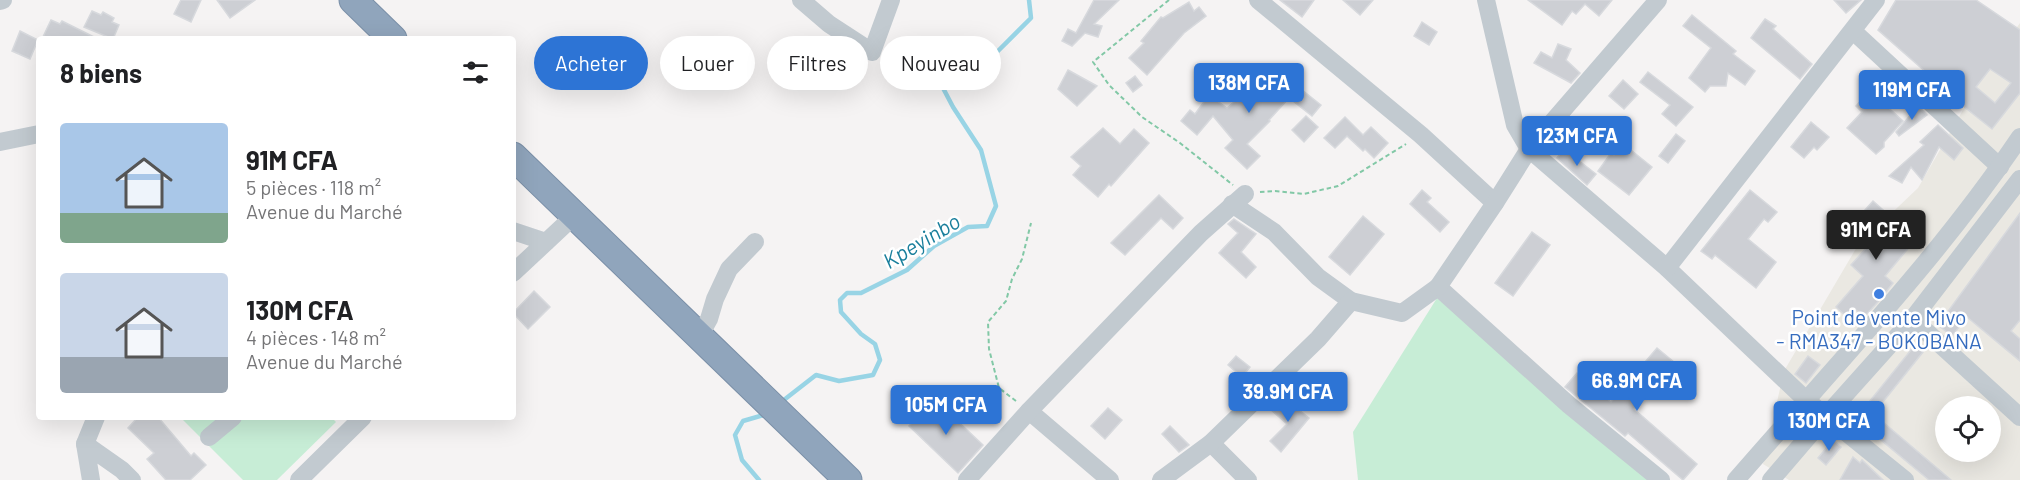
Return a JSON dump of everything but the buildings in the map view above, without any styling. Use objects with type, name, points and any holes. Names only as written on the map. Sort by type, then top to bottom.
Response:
[{"type":"highway","points":[[353,0],[390,36]]},
{"type":"highway","points":[[516,159],[848,480]]},
{"type":"street","points":[[801,0],[829,24],[872,52],[891,0]]},
{"type":"street","points":[[1258,0],[1421,135],[1496,203]]},
{"type":"street","points":[[1486,0],[1515,125],[1529,149],[1667,268],[1806,400],[1903,479]]},
{"type":"street","points":[[967,480],[1029,411],[1238,199],[1318,277],[1352,301],[1402,313],[1438,287],[1496,203],[1529,149],[1658,0]]},
{"type":"street","points":[[1667,268],[1876,0]]},
{"type":"street","points":[[1853,31],[2000,167]]},
{"type":"street","points":[[0,142],[36,135]]},
{"type":"street","points":[[1736,480],[1893,303],[2000,167],[2020,137]]},
{"type":"street","points":[[1771,480],[1826,416],[1915,323],[2019,183]]},
{"type":"street","points":[[516,270],[574,216]]},
{"type":"street","points":[[516,232],[546,242]]},
{"type":"street","points":[[699,337],[709,320],[715,298],[729,269],[755,242]]},
{"type":"street","points":[[1438,287],[1569,405],[1661,480]]},
{"type":"street","points":[[1161,480],[1210,443],[1318,339],[1352,301]]},
{"type":"street","points":[[1893,303],[2019,414]]},
{"type":"street","points":[[1029,411],[1110,480]]},
{"type":"street","points":[[91,480],[85,444],[95,420]]},
{"type":"street","points":[[209,437],[229,420]]},
{"type":"street","points":[[299,480],[355,420]]},
{"type":"street","points":[[1210,443],[1248,480]]},
{"type":"street","points":[[85,444],[122,477]]},
{"type":"path","points":[[1168,0],[1093,62],[1109,85],[1142,117],[1180,143],[1214,172],[1238,199],[1275,191],[1304,194],[1338,186],[1421,135]]},
{"type":"path","points":[[1029,411],[999,388],[989,349],[988,322],[1006,301],[1012,279],[1022,259],[1031,224]]},
{"type":"shaded area","points":[[2020,23],[2020,480],[1789,480],[1763,464],[1784,371],[1858,245],[1918,188],[1986,70]]},
{"type":"green space","points":[[1437,298],[1656,480],[1358,480],[1353,432]]},
{"type":"green space","points":[[183,420],[334,420],[336,422],[277,480],[243,480]]},
{"type":"waterway","name":"Kpeyinbo","points":[[780,403],[816,375],[839,381],[873,375],[880,360],[875,344],[861,334],[841,312],[840,300],[847,293],[861,293],[907,270],[934,246],[968,227],[987,226],[996,206],[981,150],[943,88],[942,69],[968,57],[996,53],[1031,18],[1029,0]]},
{"type":"waterway","name":"Kpeyinbo","points":[[759,480],[742,460],[735,435],[743,421],[767,414]]},
{"type":"place","name":"Point de vente Mivo - RMA347 - BOKOBANA","points":[[1879,294]]}]
